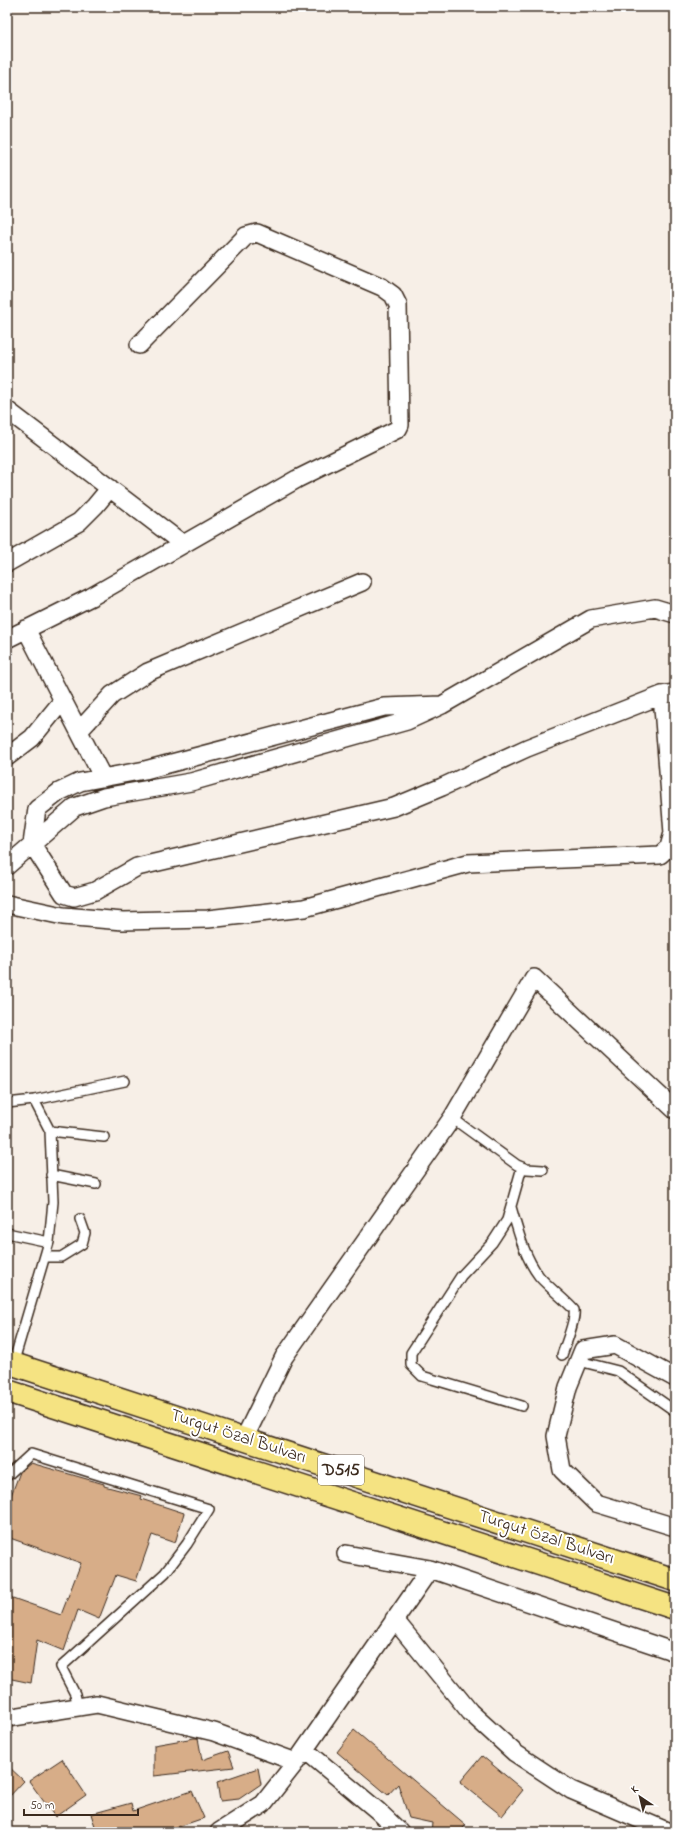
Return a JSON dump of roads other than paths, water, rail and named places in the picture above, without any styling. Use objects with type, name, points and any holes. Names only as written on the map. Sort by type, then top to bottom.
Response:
[{"type":"highway","name":"Turgut Özal Bulvarı","points":[[10,1363],[675,1580]]},
{"type":"highway","name":"Turgut Özal Bulvarı","points":[[7,1390],[675,1608]]},
{"type":"street","points":[[7,639],[92,597],[297,479],[398,429],[401,419],[398,305],[393,295],[382,287],[257,233],[246,236],[139,345]]},
{"type":"street","points":[[7,410],[183,544]]},
{"type":"street","points":[[7,563],[79,522],[110,488]]},
{"type":"street","points":[[79,731],[112,695],[148,672],[362,582]]},
{"type":"street","points":[[7,866],[75,807],[104,797],[191,782],[407,721],[442,706],[591,619],[655,608],[675,614]]},
{"type":"street","points":[[26,630],[103,778]]},
{"type":"street","points":[[7,904],[63,916],[123,921],[208,919],[304,908],[468,862],[660,855],[669,847],[673,833],[669,694],[527,748],[394,807],[137,867],[95,890],[74,897],[64,894],[32,844],[37,809],[59,792],[80,782],[145,770],[384,706],[442,706]]},
{"type":"street","points":[[7,757],[32,738],[63,700]]},
{"type":"street","points":[[244,1439],[284,1357],[452,1118],[534,978],[675,1110]]},
{"type":"street","points":[[675,1378],[616,1345],[584,1350],[568,1387],[556,1436],[562,1470],[596,1503],[675,1526]]},
{"type":"street","points":[[346,1554],[430,1569],[675,1652]]},
{"type":"street","points":[[219,1832],[243,1826],[263,1804],[301,1756],[394,1619],[430,1569]]},
{"type":"street","points":[[394,1619],[470,1712],[515,1753],[571,1790],[669,1832]]},
{"type":"street","points":[[7,1718],[97,1704],[214,1732],[301,1756],[378,1811],[400,1832]]},
{"type":"lane","points":[[7,1103],[34,1100],[125,1081]]},
{"type":"lane","points":[[10,1363],[45,1257],[49,1242],[53,1202],[50,1131],[34,1100]]},
{"type":"lane","points":[[452,1118],[522,1167],[527,1169],[543,1170]]},
{"type":"lane","points":[[50,1131],[104,1137]]},
{"type":"lane","points":[[522,1167],[507,1220],[492,1243],[461,1276],[411,1353],[412,1365],[422,1376],[522,1406]]},
{"type":"lane","points":[[51,1175],[96,1184]]},
{"type":"lane","points":[[511,1207],[522,1244],[532,1266],[548,1286],[570,1304],[574,1310],[562,1355]]},
{"type":"lane","points":[[45,1257],[61,1257],[82,1244],[85,1233],[80,1219]]},
{"type":"lane","points":[[7,1233],[49,1242]]},
{"type":"lane","points":[[579,1361],[618,1371],[675,1411]]},
{"type":"lane","points":[[7,1476],[31,1454],[209,1509],[187,1544],[164,1573],[61,1667],[75,1694],[78,1707]]}]
